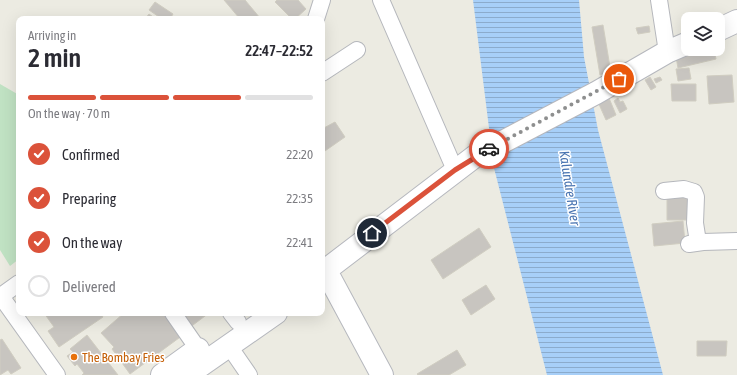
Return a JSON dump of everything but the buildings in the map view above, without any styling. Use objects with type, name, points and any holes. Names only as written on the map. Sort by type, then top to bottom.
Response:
[{"type":"street","points":[[317,16],[322,0]]},
{"type":"street","points":[[381,0],[455,170]]},
{"type":"street","points":[[659,0],[667,52]]},
{"type":"street","points":[[725,27],[737,21]]},
{"type":"street","points":[[325,268],[474,157],[596,93],[667,52],[681,46]]},
{"type":"street","points":[[325,71],[357,50]]},
{"type":"street","points":[[664,191],[684,189],[694,192],[696,197],[693,243],[737,241]]},
{"type":"street","points":[[325,274],[382,375]]},
{"type":"street","points":[[16,285],[0,295],[56,375]]},
{"type":"street","points":[[175,316],[198,350]]},
{"type":"street","points":[[162,375],[198,350],[240,316]]},
{"type":"street","points":[[187,375],[272,316]]},
{"type":"street","points":[[229,346],[249,375]]},
{"type":"green space","points":[[0,84],[16,93],[16,261],[10,266],[0,250]]},
{"type":"water","name":"Kalundre River","points":[[473,0],[579,0],[584,57],[598,130],[663,375],[547,375],[494,168]]},
{"type":"way so far","points":[[489,149],[596,93],[619,79]]},
{"type":"place","name":"The Bombay Fries","points":[[74,357]]},
{"type":"route","points":[[372,233],[455,170],[489,149]]}]
